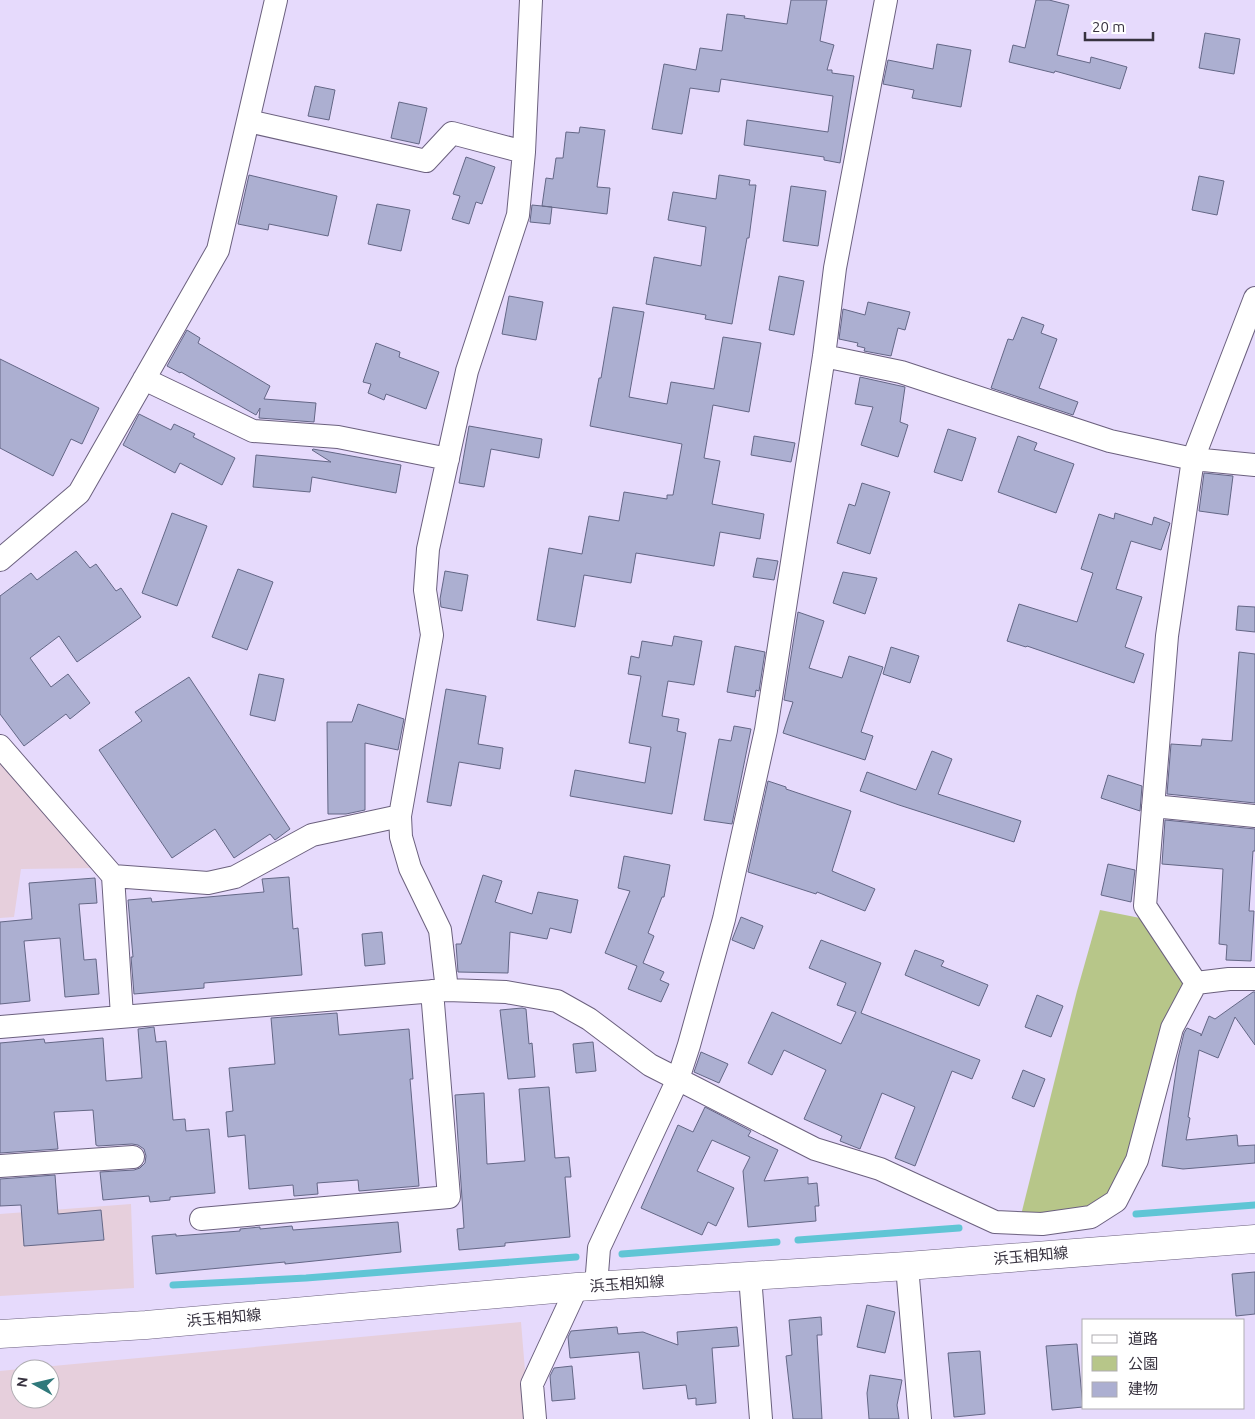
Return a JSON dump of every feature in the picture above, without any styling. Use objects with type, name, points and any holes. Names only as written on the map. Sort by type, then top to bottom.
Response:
[{"type":"main road","name":"浜玉相知線","points":[[0,1334],[146,1325],[587,1287],[907,1266],[1255,1238]]},
{"type":"street","points":[[0,560],[79,494],[218,250],[276,0]]},
{"type":"street","points":[[201,1219],[449,1197],[439,991],[440,930],[410,868],[401,837],[400,816],[432,635],[425,590],[428,548],[467,371],[518,215],[524,152],[531,0]]},
{"type":"street","points":[[535,1419],[532,1384],[587,1287],[600,1248],[678,1079],[724,919],[766,730],[824,356],[835,268],[886,0]]},
{"type":"street","points":[[248,121],[426,161],[452,133],[524,152]]},
{"type":"street","points":[[1196,983],[1145,906],[1167,636],[1194,459],[1255,298]]},
{"type":"street","points":[[824,356],[901,372],[1110,442],[1194,459],[1255,465]]},
{"type":"street","points":[[144,379],[253,431],[338,437],[448,459]]},
{"type":"street","points":[[0,746],[113,876],[122,1016]]},
{"type":"street","points":[[1153,806],[1255,816]]},
{"type":"street","points":[[113,876],[208,883],[235,876],[312,835],[400,816]]},
{"type":"street","points":[[1196,983],[1228,979],[1255,979]]},
{"type":"street","points":[[0,1027],[439,991],[506,992],[557,1001],[589,1019],[650,1065],[815,1149],[880,1169],[996,1222],[1042,1224],[1091,1218],[1116,1201],[1137,1160],[1172,1028],[1196,983]]},
{"type":"street","points":[[0,1166],[133,1157]]},
{"type":"street","points":[[907,1266],[920,1419]]},
{"type":"street","points":[[750,1276],[762,1419]]},
{"type":"shaded area","points":[[0,754],[96,868],[21,869],[14,917],[0,918]]},
{"type":"shaded area","points":[[131,1204],[134,1288],[0,1296],[0,1214]]},
{"type":"shaded area","points":[[521,1322],[529,1419],[0,1419],[0,1371],[10,1370],[10,1409],[60,1409],[60,1365]]},
{"type":"green space","points":[[1100,910],[1145,919],[1188,983],[1119,1181],[1099,1202],[1058,1217],[1021,1215],[1077,991]]},
{"type":"building","points":[[791,0],[827,0],[820,41],[834,45],[827,70],[832,70],[832,73],[854,76],[840,163],[824,160],[824,157],[744,145],[747,120],[828,132],[833,96],[721,79],[719,92],[690,88],[682,134],[652,129],[664,64],[696,70],[700,48],[722,51],[727,14],[787,24]]},
{"type":"building","points":[[1036,0],[1049,0],[1069,5],[1057,55],[1090,63],[1091,57],[1127,67],[1120,89],[1055,71],[1054,73],[1009,62],[1013,45],[1025,48]]},
{"type":"building","points":[[1205,33],[1240,39],[1234,74],[1199,68]]},
{"type":"building","points":[[937,44],[971,50],[961,107],[912,98],[914,90],[883,84],[888,60],[933,69]]},
{"type":"building","points":[[315,86],[335,90],[329,120],[308,116]]},
{"type":"building","points":[[399,102],[427,108],[419,144],[391,138]]},
{"type":"building","points":[[580,127],[605,130],[597,187],[610,188],[607,214],[542,206],[546,178],[553,179],[556,158],[563,158],[566,132],[579,133]]},
{"type":"building","points":[[466,157],[495,167],[482,204],[476,202],[469,224],[452,219],[460,196],[453,194]]},
{"type":"building","points":[[249,175],[337,196],[328,236],[269,224],[268,230],[238,224]]},
{"type":"building","points":[[719,175],[750,180],[749,185],[756,185],[749,238],[747,238],[732,324],[705,319],[706,315],[646,304],[654,257],[701,266],[706,227],[668,220],[673,192],[716,199]]},
{"type":"building","points":[[1199,176],[1224,181],[1217,215],[1192,210]]},
{"type":"building","points":[[791,186],[826,191],[818,246],[783,241]]},
{"type":"building","points":[[377,204],[410,210],[401,251],[368,244]]},
{"type":"building","points":[[532,205],[552,207],[550,224],[530,222]]},
{"type":"building","points":[[779,276],[804,281],[794,335],[769,330]]},
{"type":"building","points":[[509,296],[543,302],[536,340],[502,334]]},
{"type":"building","points":[[868,302],[910,312],[905,330],[898,328],[891,356],[864,351],[865,348],[857,346],[858,343],[839,339],[843,309],[865,315]]},
{"type":"building","points":[[613,307],[644,312],[629,397],[667,404],[671,382],[714,389],[723,337],[761,343],[749,412],[713,405],[704,458],[720,461],[712,504],[764,514],[760,539],[720,532],[714,566],[636,553],[631,583],[584,575],[575,627],[537,620],[549,548],[582,554],[589,516],[619,521],[624,492],[667,499],[667,495],[673,495],[682,444],[590,426],[599,378],[601,378]]},
{"type":"building","points":[[1022,317],[1044,325],[1041,333],[1057,339],[1039,388],[1078,402],[1073,415],[991,388],[1008,339],[1013,340]]},
{"type":"building","points":[[187,330],[200,338],[198,343],[270,386],[264,399],[316,403],[314,422],[259,418],[260,408],[256,415],[167,366]]},
{"type":"building","points":[[376,343],[400,352],[399,357],[439,372],[426,409],[386,394],[384,400],[368,393],[371,384],[363,382]]},
{"type":"building","points":[[0,359],[99,408],[82,444],[71,439],[53,476],[0,448]]},
{"type":"building","points":[[860,377],[905,387],[900,422],[908,425],[898,457],[861,445],[873,407],[855,404]]},
{"type":"building","points":[[139,414],[171,430],[174,424],[195,434],[193,437],[235,458],[222,485],[180,463],[175,473],[123,445]]},
{"type":"building","points":[[469,426],[542,439],[539,458],[491,449],[484,487],[459,483]]},
{"type":"building","points":[[948,429],[976,438],[962,481],[934,472]]},
{"type":"building","points":[[754,436],[795,443],[791,462],[751,455]]},
{"type":"building","points":[[1018,436],[1037,443],[1034,450],[1074,464],[1056,513],[998,492]]},
{"type":"building","points":[[313,449],[401,465],[396,493],[312,477],[310,492],[253,487],[256,455],[331,462]]},
{"type":"building","points":[[1204,473],[1233,476],[1228,515],[1199,511]]},
{"type":"building","points":[[862,483],[890,492],[870,554],[837,543],[849,504],[855,506]]},
{"type":"building","points":[[172,513],[207,526],[177,606],[142,593]]},
{"type":"building","points":[[1115,513],[1152,525],[1154,517],[1170,523],[1161,550],[1131,541],[1116,589],[1142,597],[1125,647],[1144,654],[1134,683],[1027,646],[1007,641],[1019,604],[1077,622],[1093,573],[1081,569],[1099,514],[1114,519]]},
{"type":"building","points":[[76,551],[90,568],[96,564],[116,591],[121,588],[141,617],[77,662],[59,636],[30,658],[51,687],[68,674],[90,703],[70,719],[66,714],[24,746],[0,714],[0,596],[31,573],[37,580]]},
{"type":"building","points":[[757,558],[778,561],[774,580],[753,577]]},
{"type":"building","points":[[238,569],[273,582],[247,650],[212,637]]},
{"type":"building","points":[[445,571],[468,575],[462,611],[441,607],[440,599]]},
{"type":"building","points":[[843,572],[877,578],[865,614],[833,603]]},
{"type":"building","points":[[1238,606],[1255,607],[1255,632],[1236,630]]},
{"type":"building","points":[[798,612],[824,621],[809,668],[842,678],[849,656],[883,667],[861,732],[873,736],[865,760],[783,733],[793,702],[784,700]]},
{"type":"building","points":[[674,636],[702,641],[694,685],[668,681],[662,716],[679,719],[677,731],[686,733],[672,814],[570,796],[575,770],[645,783],[651,747],[629,743],[641,676],[628,674],[631,656],[639,658],[642,641],[672,646]]},
{"type":"building","points":[[735,646],[765,652],[759,691],[756,690],[755,697],[727,692]]},
{"type":"building","points":[[891,647],[919,656],[910,683],[883,674]]},
{"type":"building","points":[[1239,652],[1255,654],[1255,803],[1167,794],[1171,744],[1201,746],[1202,739],[1232,741]]},
{"type":"building","points":[[259,674],[284,679],[275,721],[250,715]]},
{"type":"building","points":[[189,677],[290,829],[275,840],[270,834],[234,858],[215,829],[172,858],[99,750],[142,721],[135,712]]},
{"type":"building","points":[[446,689],[486,696],[478,744],[503,748],[500,769],[459,762],[451,806],[427,802]]},
{"type":"building","points":[[358,704],[404,719],[398,750],[365,743],[365,810],[346,814],[328,814],[327,722],[352,722]]},
{"type":"building","points":[[734,726],[751,729],[732,824],[704,820],[719,739],[731,741]]},
{"type":"building","points":[[932,751],[952,759],[938,794],[1021,821],[1014,842],[860,791],[867,772],[916,790]]},
{"type":"building","points":[[1108,775],[1142,786],[1140,811],[1101,798]]},
{"type":"building","points":[[768,781],[851,811],[832,871],[875,889],[865,911],[817,892],[816,894],[748,872]]},
{"type":"building","points":[[1165,820],[1255,829],[1255,851],[1253,851],[1249,911],[1254,911],[1251,961],[1226,960],[1227,945],[1219,944],[1223,869],[1162,864]]},
{"type":"building","points":[[624,856],[670,865],[664,897],[662,897],[648,933],[654,936],[643,963],[664,972],[660,980],[669,984],[661,1002],[628,989],[637,966],[605,953],[630,891],[618,888]]},
{"type":"building","points":[[1108,864],[1135,870],[1131,902],[1101,895]]},
{"type":"building","points":[[483,875],[502,881],[495,902],[532,914],[538,892],[578,900],[571,933],[550,928],[547,939],[510,932],[508,973],[458,972],[456,944],[461,944]]},
{"type":"building","points":[[289,877],[293,929],[298,928],[302,975],[204,983],[204,988],[134,994],[128,900],[151,898],[152,902],[264,892],[262,879]]},
{"type":"building","points":[[95,878],[97,903],[79,904],[84,960],[96,959],[99,994],[65,997],[60,938],[24,941],[30,1001],[0,1004],[0,922],[32,919],[29,883]]},
{"type":"building","points":[[741,917],[763,926],[754,949],[732,940]]},
{"type":"building","points":[[382,932],[385,964],[365,966],[362,934]]},
{"type":"building","points":[[821,940],[881,963],[861,1013],[980,1060],[972,1079],[952,1071],[915,1166],[895,1158],[915,1107],[882,1093],[860,1149],[840,1141],[842,1136],[804,1119],[826,1070],[784,1050],[772,1075],[748,1063],[772,1012],[841,1044],[856,1012],[837,1005],[846,983],[809,968]]},
{"type":"building","points":[[915,950],[944,961],[941,966],[988,985],[979,1006],[905,975]]},
{"type":"building","points":[[1255,992],[1255,1045],[1235,1017],[1218,1058],[1199,1050],[1186,1140],[1237,1135],[1238,1146],[1255,1145],[1255,1163],[1183,1169],[1162,1166],[1178,1058],[1184,1033],[1187,1028],[1201,1034],[1201,1036],[1209,1016],[1215,1019]]},
{"type":"building","points":[[1037,995],[1063,1006],[1051,1037],[1025,1027]]},
{"type":"building","points":[[526,1009],[529,1044],[532,1043],[535,1077],[508,1079],[500,1010]]},
{"type":"building","points":[[337,1013],[339,1035],[409,1029],[413,1079],[410,1079],[419,1186],[359,1191],[358,1180],[317,1183],[318,1194],[294,1196],[293,1185],[249,1189],[245,1135],[228,1137],[226,1112],[233,1111],[229,1068],[275,1064],[271,1018]]},
{"type":"building","points":[[154,1027],[156,1042],[166,1041],[173,1120],[185,1119],[186,1131],[209,1129],[215,1193],[170,1197],[170,1200],[150,1202],[149,1196],[103,1200],[100,1172],[140,1168],[145,1163],[146,1156],[144,1149],[138,1145],[96,1145],[93,1110],[54,1112],[58,1149],[0,1153],[0,1043],[44,1039],[45,1043],[103,1038],[106,1081],[142,1078],[138,1029]]},
{"type":"building","points":[[593,1042],[596,1071],[576,1073],[573,1044]]},
{"type":"building","points":[[701,1052],[728,1064],[719,1083],[694,1072]]},
{"type":"building","points":[[1023,1070],[1045,1079],[1034,1107],[1012,1098]]},
{"type":"building","points":[[549,1087],[555,1158],[569,1157],[571,1177],[565,1177],[570,1237],[505,1243],[505,1246],[459,1250],[457,1229],[464,1228],[455,1095],[484,1093],[487,1164],[525,1161],[519,1089]]},
{"type":"building","points":[[705,1107],[751,1131],[748,1136],[778,1150],[764,1181],[808,1177],[808,1184],[817,1183],[819,1206],[815,1206],[816,1221],[748,1227],[743,1171],[750,1157],[712,1140],[697,1171],[734,1188],[716,1226],[708,1222],[702,1235],[641,1208],[678,1125],[693,1132]]},
{"type":"building","points":[[55,1175],[58,1214],[101,1210],[104,1240],[24,1246],[21,1205],[0,1206],[0,1179]]},
{"type":"building","points":[[398,1222],[401,1252],[285,1264],[285,1262],[156,1274],[152,1236],[240,1231],[240,1229],[260,1227],[260,1229],[292,1226],[293,1230]]},
{"type":"building","points":[[1255,1272],[1255,1314],[1236,1316],[1232,1274]]},
{"type":"building","points":[[867,1305],[895,1312],[885,1353],[857,1347]]},
{"type":"building","points":[[821,1317],[822,1335],[817,1335],[822,1419],[793,1419],[786,1356],[792,1355],[789,1320]]},
{"type":"building","points":[[617,1327],[618,1334],[643,1332],[678,1345],[677,1332],[737,1327],[739,1346],[712,1348],[716,1403],[696,1405],[696,1398],[688,1399],[686,1385],[643,1389],[639,1352],[570,1358],[568,1337],[571,1331]]},
{"type":"building","points":[[1077,1344],[1082,1407],[1052,1410],[1046,1346]]},
{"type":"building","points":[[980,1351],[985,1414],[954,1417],[948,1353]]},
{"type":"building","points":[[572,1366],[575,1399],[552,1401],[550,1376],[554,1368]]},
{"type":"building","points":[[870,1375],[902,1380],[897,1405],[899,1419],[869,1419],[867,1393]]},
{"type":"waterway","points":[[1136,1214],[1255,1205]]},
{"type":"waterway","points":[[798,1240],[959,1228]]},
{"type":"waterway","points":[[622,1254],[777,1242]]},
{"type":"waterway","points":[[173,1285],[306,1278],[576,1257]]}]
